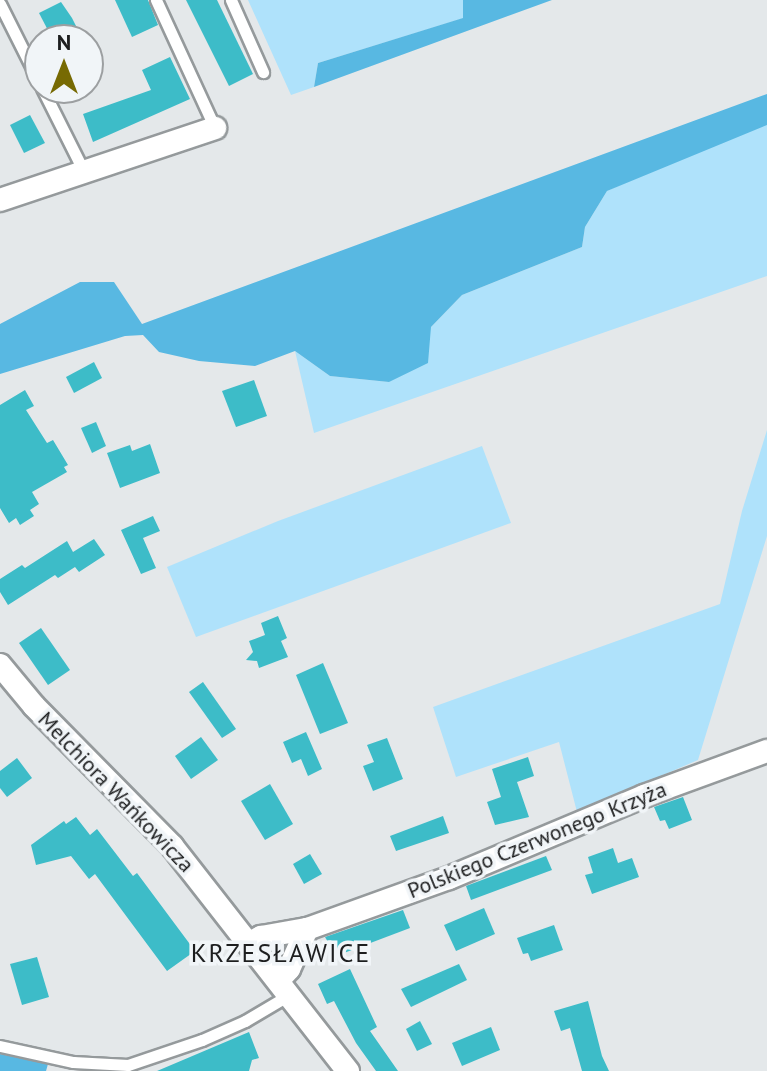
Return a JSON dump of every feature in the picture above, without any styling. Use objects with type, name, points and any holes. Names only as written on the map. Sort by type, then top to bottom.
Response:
[{"type":"street","points":[[0,200],[215,128]]},
{"type":"street","name":"Melchiora Wańkowicza","points":[[0,665],[34,706],[172,846],[348,1071]]},
{"type":"street","name":"Polskiego Czerwonego Krzyża","points":[[250,943],[261,937],[307,929],[449,878],[644,796],[767,751]]},
{"type":"street","points":[[284,987],[307,929]]},
{"type":"lane","points":[[156,0],[215,128]]},
{"type":"lane","points":[[231,0],[263,72]]},
{"type":"lane","points":[[0,4],[24,52]]},
{"type":"lane","points":[[50,104],[84,172]]},
{"type":"lane","points":[[0,1046],[73,1062],[128,1065],[202,1040],[245,1021],[284,987]]},
{"type":"shaded area","points":[[248,0],[463,0],[464,18],[318,63],[314,87],[291,95]]},
{"type":"shaded area","points":[[463,0],[552,0],[314,87],[318,63],[463,18]]},
{"type":"shaded area","points":[[767,94],[767,125],[607,191],[585,227],[582,247],[462,295],[431,327],[428,363],[389,382],[330,376],[295,351],[255,366],[199,361],[159,352],[143,335],[125,336],[0,374],[0,324],[80,282],[114,282],[142,324]]},
{"type":"shaded area","points":[[767,117],[767,276],[314,433],[295,351],[330,376],[389,382],[431,327],[462,295],[582,247],[585,227],[607,191]]},
{"type":"shaded area","points":[[767,430],[767,536],[698,760],[577,812],[559,742],[456,777],[433,707],[720,604],[742,511]]},
{"type":"shaded area","points":[[482,446],[511,523],[196,637],[167,567],[278,521]]},
{"type":"shaded area","points":[[0,1054],[48,1064],[46,1071],[0,1071]]},
{"type":"building","points":[[115,0],[148,0],[158,25],[132,37]]},
{"type":"building","points":[[186,0],[217,0],[253,74],[229,86]]},
{"type":"building","points":[[61,2],[75,24],[45,24],[39,13]]},
{"type":"building","points":[[170,57],[190,99],[93,142],[83,114],[151,90],[142,70]]},
{"type":"building","points":[[30,115],[45,143],[24,153],[10,125]]},
{"type":"building","points":[[94,362],[102,378],[74,393],[66,377]]},
{"type":"building","points":[[254,380],[267,416],[236,427],[222,391]]},
{"type":"building","points":[[25,390],[34,406],[26,410],[47,443],[53,440],[68,465],[64,467],[67,472],[32,492],[39,504],[30,510],[34,516],[20,525],[16,518],[9,523],[0,508],[0,405]]},
{"type":"building","points":[[96,422],[106,446],[92,453],[81,428]]},
{"type":"building","points":[[150,444],[160,473],[120,488],[107,453],[130,445],[132,451]]},
{"type":"building","points":[[153,516],[160,531],[143,538],[156,568],[141,574],[121,530]]},
{"type":"building","points":[[94,539],[105,555],[79,572],[75,567],[58,578],[55,575],[8,605],[0,592],[0,579],[22,565],[25,568],[67,541],[73,552]]},
{"type":"building","points":[[278,616],[287,638],[281,641],[288,657],[259,668],[257,661],[246,660],[253,652],[249,641],[265,635],[261,623]]},
{"type":"building","points":[[41,628],[70,670],[48,685],[19,643]]},
{"type":"building","points":[[323,663],[348,723],[320,734],[296,675]]},
{"type":"building","points":[[203,682],[236,729],[222,738],[189,692]]},
{"type":"building","points":[[306,732],[322,769],[308,776],[301,759],[292,763],[283,742]]},
{"type":"building","points":[[201,737],[218,760],[191,779],[175,756]]},
{"type":"building","points":[[387,738],[403,779],[373,791],[363,766],[374,762],[367,745]]},
{"type":"building","points":[[528,757],[534,776],[517,782],[529,817],[495,825],[487,802],[501,797],[492,769]]},
{"type":"building","points":[[17,758],[32,778],[7,797],[0,788],[0,771]]},
{"type":"building","points":[[270,784],[293,824],[265,840],[241,801]]},
{"type":"building","points":[[683,797],[692,820],[669,829],[665,820],[660,821],[654,807]]},
{"type":"building","points":[[443,816],[449,833],[396,851],[390,836]]},
{"type":"building","points":[[76,817],[90,835],[97,829],[133,876],[137,873],[195,951],[167,971],[95,874],[89,879],[71,856],[36,865],[31,845],[64,821],[66,824]]},
{"type":"building","points":[[613,848],[618,863],[632,858],[639,877],[592,894],[585,875],[593,873],[588,857]]},
{"type":"building","points":[[310,854],[322,874],[304,884],[293,864]]},
{"type":"building","points":[[546,856],[552,870],[471,900],[466,886]]},
{"type":"building","points":[[484,908],[495,934],[456,951],[444,925]]},
{"type":"building","points":[[403,910],[410,928],[336,956],[325,937]]},
{"type":"building","points":[[554,925],[563,950],[531,961],[528,953],[523,954],[517,938]]},
{"type":"building","points":[[37,957],[49,997],[22,1005],[10,964]]},
{"type":"building","points":[[459,964],[467,980],[411,1007],[401,989]]},
{"type":"building","points":[[350,969],[377,1027],[370,1031],[398,1071],[376,1071],[356,1043],[334,1001],[327,1004],[318,984]]},
{"type":"building","points":[[588,1001],[609,1071],[582,1071],[570,1028],[561,1031],[554,1011]]},
{"type":"building","points":[[420,1021],[432,1044],[417,1051],[406,1029]]},
{"type":"building","points":[[491,1027],[500,1050],[462,1066],[452,1043]]},
{"type":"building","points":[[249,1032],[259,1058],[252,1060],[249,1071],[157,1071]]},
{"type":"district","name":"KRZESŁAWICE","points":[[281,953]]}]
